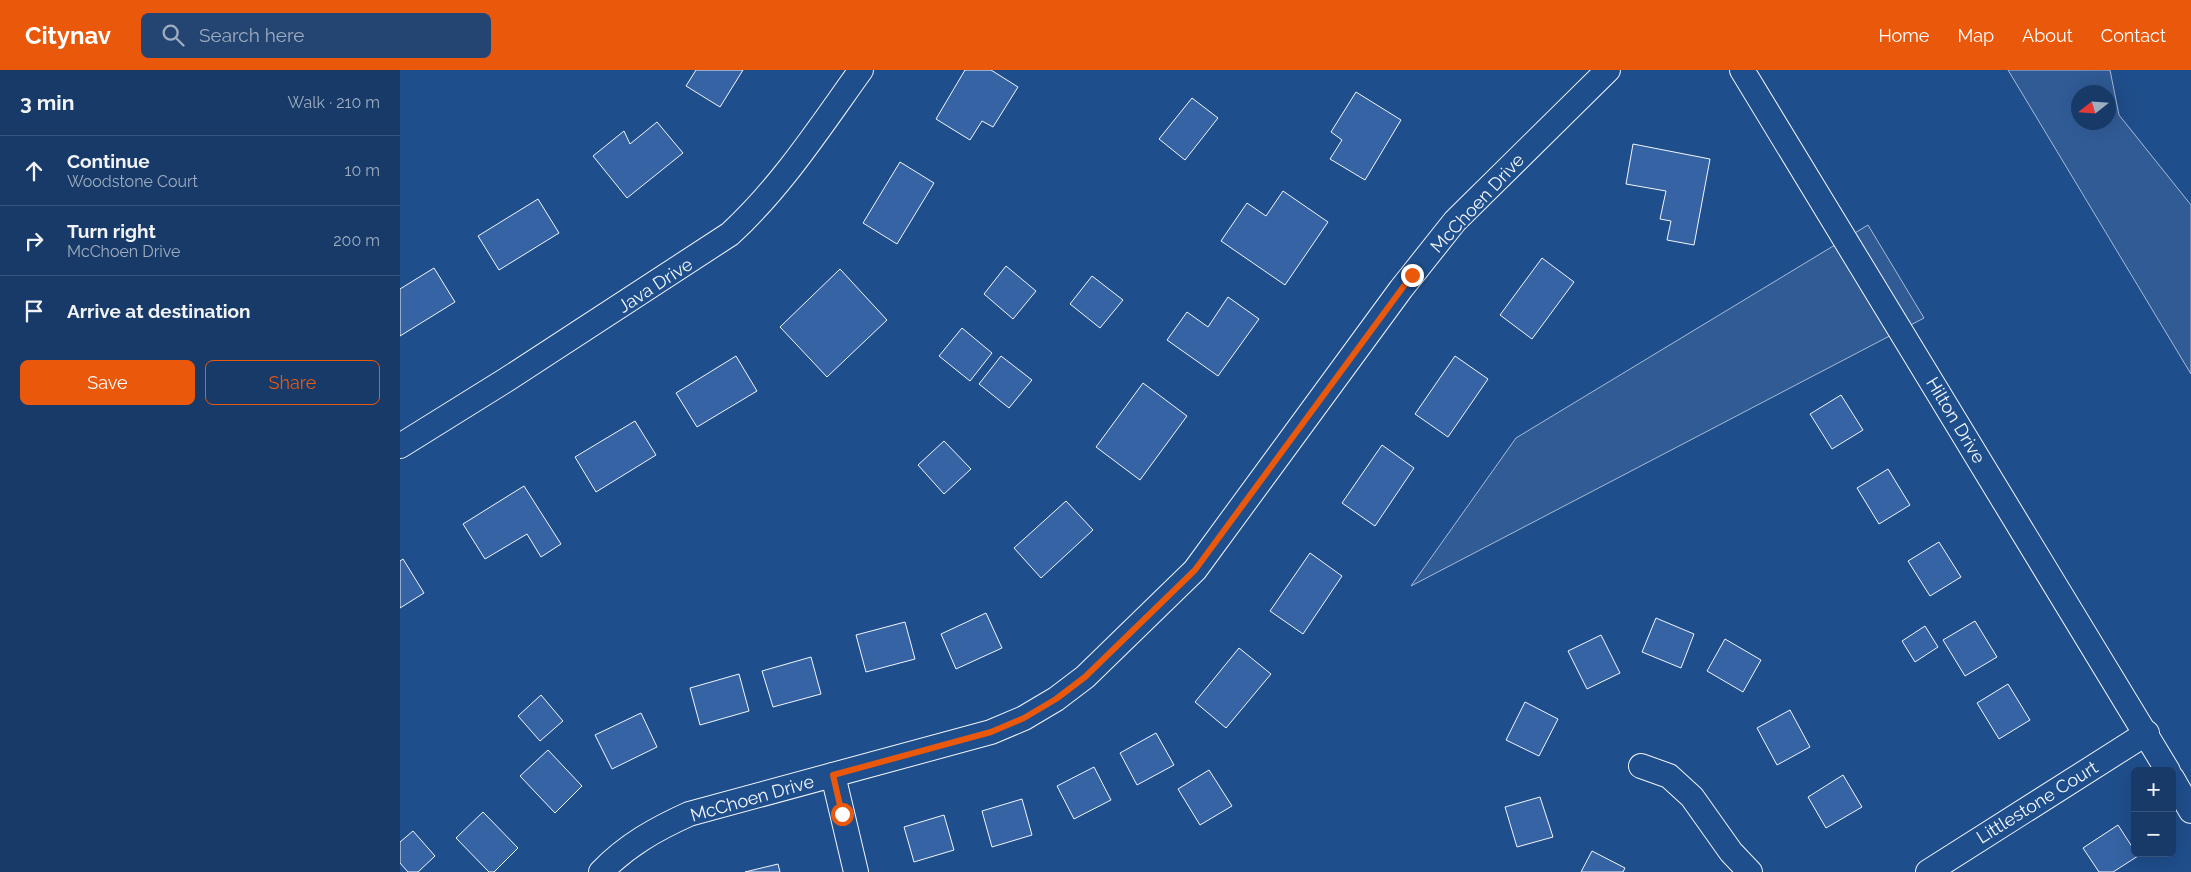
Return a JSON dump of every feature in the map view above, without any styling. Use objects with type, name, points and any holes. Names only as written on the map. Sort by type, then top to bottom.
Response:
[{"type":"street","name":"Java Drive","points":[[400,446],[506,380],[730,234],[758,208],[784,177],[862,70]]},
{"type":"street","name":"McChoen Drive","points":[[601,872],[625,849],[656,829],[690,814],[991,732],[1024,718],[1056,699],[1085,677],[1195,570],[1401,289],[1456,221],[1608,70]]},
{"type":"street","name":"Hilton Drive","points":[[1742,70],[2147,733],[2166,767]]},
{"type":"street","name":"Littlestone Court","points":[[1928,872],[2147,733]]},
{"type":"street","points":[[1641,766],[1669,776],[1692,797],[1731,852],[1750,872]]},
{"type":"street","points":[[833,775],[856,872]]},
{"type":"street","points":[[2176,785],[2191,811]]},
{"type":"shaded area","points":[[2008,70],[2110,70],[2113,85],[2071,85],[2071,130],[2116,130],[2116,100],[2119,115],[2191,205],[2191,374]]},
{"type":"shaded area","points":[[1868,225],[1924,318],[1411,586],[1516,438]]},
{"type":"building","points":[[696,70],[743,70],[720,107],[686,86]]},
{"type":"building","points":[[965,70],[991,70],[1018,87],[993,127],[982,121],[970,140],[936,119]]},
{"type":"building","points":[[1356,92],[1401,120],[1365,180],[1330,159],[1342,140],[1331,132]]},
{"type":"building","points":[[1192,98],[1218,118],[1185,160],[1159,139]]},
{"type":"building","points":[[657,122],[683,153],[627,198],[593,156],[624,131],[630,144]]},
{"type":"building","points":[[1633,144],[1710,159],[1694,245],[1667,240],[1671,221],[1660,219],[1666,191],[1626,184]]},
{"type":"building","points":[[900,162],[934,183],[897,244],[863,223]]},
{"type":"building","points":[[1283,191],[1328,222],[1285,285],[1221,241],[1247,203],[1266,216]]},
{"type":"building","points":[[538,199],[559,233],[499,270],[478,236]]},
{"type":"building","points":[[1542,258],[1574,282],[1532,339],[1500,315]]},
{"type":"building","points":[[1006,266],[1036,291],[1013,319],[984,294]]},
{"type":"building","points":[[434,268],[455,302],[400,336],[400,289]]},
{"type":"building","points":[[840,269],[887,320],[827,377],[780,327]]},
{"type":"building","points":[[1092,276],[1123,300],[1100,328],[1070,304]]},
{"type":"building","points":[[1228,297],[1259,319],[1218,376],[1167,340],[1187,312],[1208,327]]},
{"type":"building","points":[[962,328],[992,353],[970,381],[939,356]]},
{"type":"building","points":[[736,356],[757,391],[697,427],[676,393]]},
{"type":"building","points":[[1001,356],[1032,380],[1009,408],[979,384]]},
{"type":"building","points":[[1455,356],[1488,379],[1448,437],[1415,414]]},
{"type":"building","points":[[1143,383],[1187,416],[1140,480],[1096,447]]},
{"type":"building","points":[[1841,395],[1863,430],[1832,449],[1810,414]]},
{"type":"building","points":[[635,421],[656,455],[596,492],[575,457]]},
{"type":"building","points":[[944,441],[971,469],[944,494],[918,465]]},
{"type":"building","points":[[1382,445],[1414,468],[1375,526],[1342,503]]},
{"type":"building","points":[[1888,469],[1910,505],[1879,524],[1857,488]]},
{"type":"building","points":[[524,486],[561,544],[541,557],[527,534],[485,559],[463,524]]},
{"type":"building","points":[[1066,501],[1093,530],[1041,578],[1014,548]]},
{"type":"building","points":[[1939,542],[1961,577],[1930,596],[1908,561]]},
{"type":"building","points":[[1310,553],[1342,576],[1303,634],[1270,611]]},
{"type":"building","points":[[403,559],[424,593],[400,608],[400,561]]},
{"type":"building","points":[[986,613],[1002,648],[956,669],[941,634]]},
{"type":"building","points":[[1656,618],[1694,634],[1681,668],[1642,652]]},
{"type":"building","points":[[1975,621],[1997,657],[1965,676],[1943,640]]},
{"type":"building","points":[[905,622],[915,659],[866,672],[856,635]]},
{"type":"building","points":[[1925,626],[1938,647],[1915,662],[1902,641]]},
{"type":"building","points":[[1601,635],[1620,673],[1587,689],[1568,651]]},
{"type":"building","points":[[1725,639],[1761,660],[1743,692],[1707,671]]},
{"type":"building","points":[[1239,648],[1271,674],[1226,728],[1195,702]]},
{"type":"building","points":[[811,657],[821,694],[773,707],[762,671]]},
{"type":"building","points":[[739,674],[749,711],[700,725],[690,688]]},
{"type":"building","points":[[2008,684],[2030,720],[1999,739],[1977,703]]},
{"type":"building","points":[[541,695],[563,721],[540,741],[518,716]]},
{"type":"building","points":[[1525,702],[1558,719],[1539,756],[1506,740]]},
{"type":"building","points":[[1790,710],[1810,747],[1777,765],[1757,728]]},
{"type":"building","points":[[641,713],[657,747],[612,769],[595,735]]},
{"type":"building","points":[[1156,733],[1174,765],[1137,785],[1120,753]]},
{"type":"building","points":[[548,750],[582,786],[555,813],[520,776]]},
{"type":"building","points":[[1094,767],[1111,800],[1074,819],[1057,786]]},
{"type":"building","points":[[1209,770],[1232,806],[1200,825],[1178,789]]},
{"type":"building","points":[[1843,775],[1862,807],[1826,828],[1808,797]]},
{"type":"building","points":[[1540,797],[1553,837],[1517,847],[1505,807]]},
{"type":"building","points":[[1022,799],[1032,835],[992,847],[982,811]]},
{"type":"building","points":[[483,812],[518,848],[494,872],[489,872],[456,838]]},
{"type":"building","points":[[944,815],[954,850],[914,862],[904,827]]},
{"type":"building","points":[[2118,825],[2131,845],[2131,857],[2136,857],[2113,872],[2099,872],[2083,848]]},
{"type":"building","points":[[413,831],[435,856],[418,872],[408,872],[400,863],[400,842]]},
{"type":"building","points":[[1592,851],[1625,868],[1623,872],[1581,872]]},
{"type":"building","points":[[778,864],[780,872],[745,872]]},
{"type":"route","points":[[842,814],[833,775],[991,732],[1024,718],[1056,699],[1085,677],[1195,570],[1412,275]]}]
